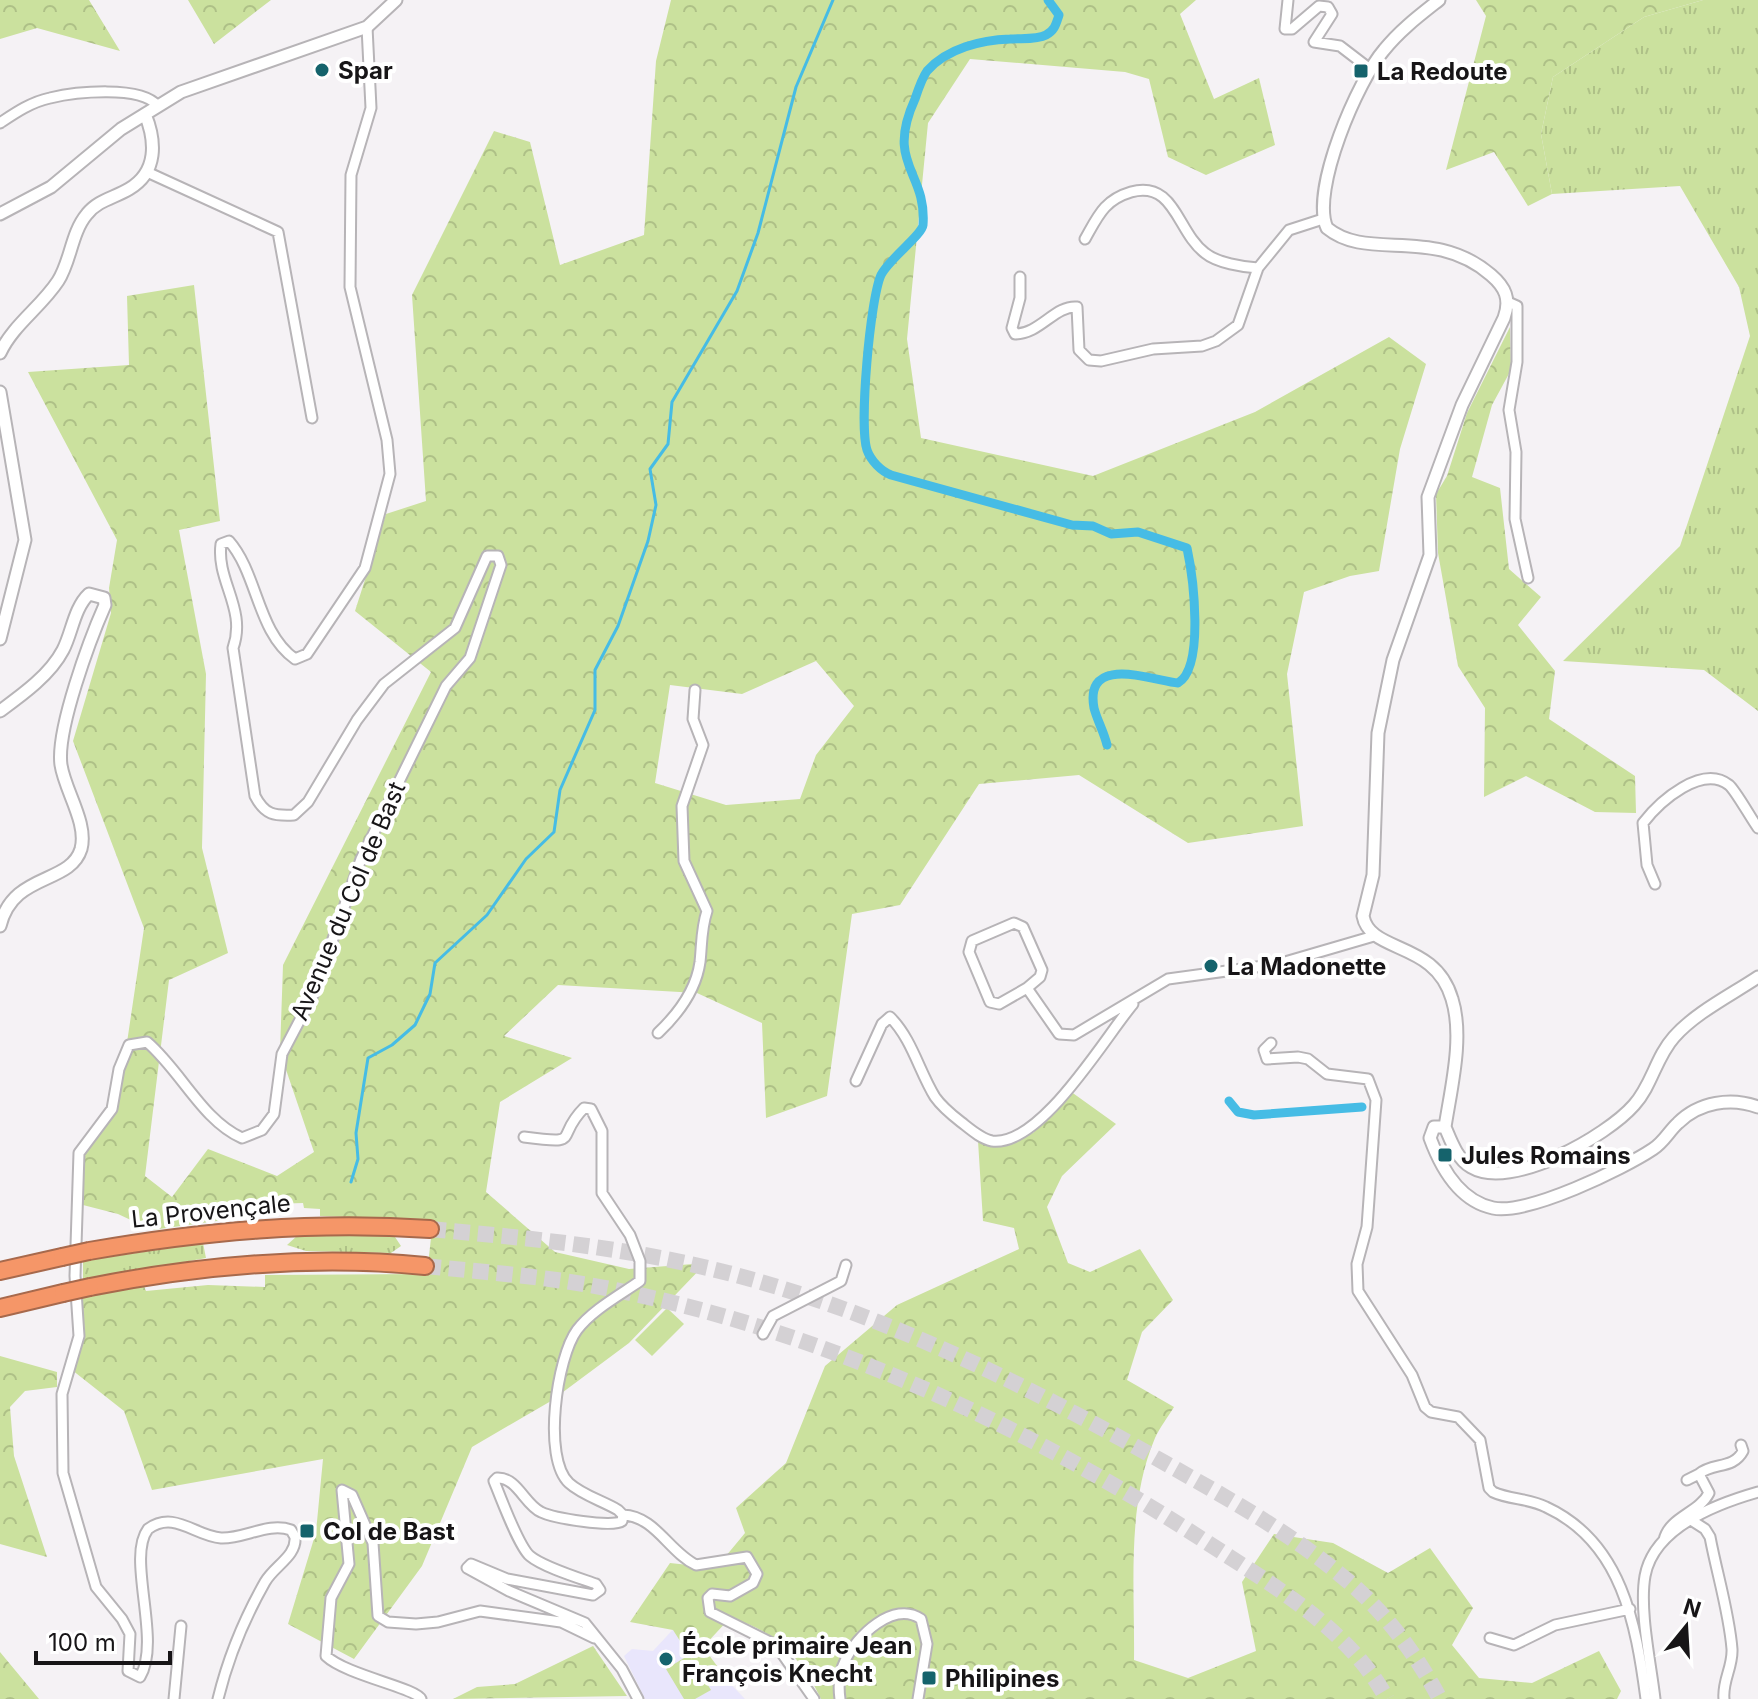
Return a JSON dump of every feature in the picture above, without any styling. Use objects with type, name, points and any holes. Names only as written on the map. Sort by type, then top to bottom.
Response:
[{"type":"highway","name":"La Provençale","points":[[0,1271],[89,1251],[197,1234],[292,1226],[430,1229]]},
{"type":"highway","points":[[0,1308],[90,1287],[182,1272],[336,1261],[425,1266]]},
{"type":"street","points":[[0,214],[51,187],[107,140],[158,106],[212,79],[367,27],[396,0]]},
{"type":"street","points":[[1288,0],[1285,29],[1292,29],[1319,6],[1328,7],[1332,14],[1316,34],[1315,44],[1340,46],[1370,69]]},
{"type":"street","points":[[1439,0],[1400,32],[1370,69],[1358,90],[1327,179],[1323,219],[1327,228],[1346,240],[1420,244],[1458,253],[1497,280],[1508,302],[1517,306],[1517,362],[1509,410],[1516,452],[1515,519],[1528,578]]},
{"type":"street","name":"Avenue du Col de Bast","points":[[218,1699],[229,1657],[265,1582],[296,1543],[294,1533],[283,1527],[226,1538],[172,1521],[148,1529],[141,1552],[147,1628],[143,1670],[140,1677],[132,1676],[128,1671],[130,1634],[96,1587],[63,1473],[62,1394],[79,1336],[75,1276],[79,1153],[112,1109],[119,1069],[129,1045],[147,1042],[165,1057],[223,1129],[242,1138],[262,1130],[274,1114],[282,1054],[314,993],[361,859],[446,686],[470,658],[501,565],[498,556],[487,556],[479,568],[455,628],[384,684],[357,720],[308,802],[294,815],[273,816],[261,807],[255,796],[233,648],[238,634],[237,609],[219,559],[221,544],[229,541],[237,550],[256,599],[283,650],[295,659],[307,654],[365,568],[390,474],[387,440],[350,287],[351,175],[371,108],[367,27]]},
{"type":"street","points":[[0,123],[21,109],[50,98],[134,93],[158,106]]},
{"type":"street","points":[[0,353],[9,337],[57,282],[84,217],[103,200],[128,190],[147,172],[155,139],[145,114]]},
{"type":"street","points":[[147,172],[275,228],[283,251],[312,418]]},
{"type":"street","points":[[1085,239],[1105,204],[1143,189],[1161,193],[1168,200],[1194,244],[1209,256],[1258,268]]},
{"type":"street","points":[[1020,277],[1020,298],[1012,328],[1015,334],[1040,327],[1065,308],[1077,307],[1079,350],[1089,360],[1101,361],[1153,349],[1182,348],[1216,341],[1238,325],[1258,268],[1289,230],[1323,219]]},
{"type":"street","points":[[1508,302],[1504,318],[1462,405],[1431,485],[1427,509],[1430,555],[1387,684],[1378,733],[1373,875],[1363,916],[1374,936],[1425,958],[1441,975],[1452,996],[1456,1036],[1445,1127],[1461,1158],[1470,1167],[1486,1173],[1521,1171],[1560,1155],[1632,1108],[1675,1035],[1758,977]]},
{"type":"street","points":[[0,392],[25,540],[0,639]]},
{"type":"street","points":[[0,711],[43,675],[61,654],[82,601],[89,594],[97,593],[104,598],[105,605],[84,655],[61,748],[61,764],[82,834],[81,847],[76,859],[15,893],[7,903],[0,926]]},
{"type":"street","points":[[658,1033],[682,1010],[700,966],[701,930],[707,911],[684,861],[682,806],[703,745],[693,719],[695,690]]},
{"type":"street","points":[[1655,884],[1647,865],[1643,823],[1698,778],[1717,779],[1728,785],[1758,828]]},
{"type":"street","points":[[1014,923],[1023,927],[1042,970],[1040,977],[1027,988],[999,1004],[990,1002],[969,952],[972,941],[1014,923]]},
{"type":"street","points":[[1027,988],[1059,1034],[1074,1035],[1168,979],[1278,964],[1374,936]]},
{"type":"street","points":[[856,1081],[882,1024],[890,1017],[935,1097],[948,1111],[983,1138],[994,1141],[1006,1139],[1026,1130],[1057,1103],[1139,997]]},
{"type":"street","points":[[1271,1043],[1264,1050],[1267,1059],[1298,1057],[1308,1059],[1327,1074],[1368,1079],[1376,1100],[1367,1227],[1357,1264],[1358,1291],[1412,1375],[1425,1407],[1431,1412],[1458,1417],[1471,1427],[1483,1447],[1489,1488],[1493,1492],[1545,1506],[1586,1532],[1622,1588],[1630,1609],[1646,1699]]},
{"type":"street","points":[[1445,1127],[1434,1127],[1430,1138],[1453,1182],[1471,1199],[1501,1208],[1565,1193],[1602,1176],[1656,1147],[1677,1124],[1705,1106],[1735,1101],[1758,1107]]},
{"type":"street","points":[[524,1137],[563,1140],[569,1136],[579,1113],[584,1108],[591,1109],[602,1131],[602,1193],[630,1235],[640,1261],[640,1281],[585,1321],[575,1333],[557,1398],[552,1445],[561,1474],[570,1484],[623,1515],[635,1515],[696,1565],[747,1557],[757,1574],[753,1583],[730,1596],[712,1594],[708,1598],[710,1612],[776,1645],[814,1699]]},
{"type":"street","points":[[763,1334],[773,1316],[841,1281],[846,1265]]},
{"type":"street","points":[[1687,1480],[1705,1469],[1732,1464],[1743,1451],[1741,1445]]},
{"type":"street","points":[[1655,1699],[1644,1591],[1648,1566],[1669,1528],[1705,1501],[1709,1487],[1699,1474]]},
{"type":"street","points":[[623,1515],[622,1521],[608,1526],[544,1514],[511,1482],[497,1478],[494,1481],[501,1499],[531,1558],[596,1584],[600,1590],[593,1595],[507,1579],[467,1565],[472,1573],[585,1623],[622,1669],[638,1699]]},
{"type":"street","points":[[421,1699],[411,1689],[374,1681],[326,1656],[331,1598],[349,1564],[350,1546],[342,1490],[352,1495],[373,1543],[378,1616],[388,1622],[438,1622],[480,1611],[561,1622],[594,1638]]},
{"type":"street","points":[[1663,1543],[1691,1520],[1724,1502],[1758,1492]]},
{"type":"street","points":[[1691,1520],[1705,1529],[1710,1537],[1730,1636],[1732,1655],[1724,1684],[1724,1699]]},
{"type":"street","points":[[1490,1638],[1514,1645],[1555,1625],[1630,1609]]},
{"type":"street","points":[[840,1699],[839,1680],[850,1652],[887,1617],[902,1612],[921,1619],[926,1630],[918,1699]]},
{"type":"street","points":[[174,1699],[181,1626]]},
{"type":"shaded area","name":"École primaire Jean François Knecht","points":[[679,1623],[709,1662],[745,1699],[645,1699],[624,1656],[632,1649],[653,1651]]},
{"type":"green space","points":[[0,0],[89,0],[120,51],[37,28],[0,39]]},
{"type":"green space","points":[[188,0],[271,0],[214,44]]},
{"type":"green space","points":[[671,0],[1196,0],[1180,14],[1214,99],[1259,78],[1275,145],[1206,175],[1168,157],[1149,79],[1125,72],[970,59],[928,123],[907,339],[921,438],[1093,476],[1255,412],[1389,337],[1426,364],[1400,449],[1379,571],[1350,576],[1304,592],[1287,674],[1303,826],[1188,843],[1079,775],[979,784],[900,905],[852,914],[827,1096],[766,1118],[762,1023],[697,993],[558,985],[504,1036],[572,1058],[500,1102],[486,1192],[555,1252],[629,1269],[706,1263],[629,1343],[551,1401],[472,1447],[422,1566],[354,1659],[288,1624],[316,1532],[323,1459],[152,1490],[124,1411],[72,1370],[85,1335],[82,1298],[144,1286],[146,1291],[208,1285],[265,1287],[265,1275],[427,1274],[433,1220],[320,1216],[320,1209],[304,1208],[303,1203],[272,1204],[273,1213],[152,1230],[118,1214],[83,1205],[84,1155],[118,1103],[144,928],[73,741],[111,613],[109,588],[117,540],[28,372],[129,365],[127,296],[194,285],[220,521],[179,530],[206,674],[202,848],[228,953],[169,980],[145,1176],[172,1197],[208,1149],[277,1176],[314,1152],[280,1052],[283,965],[431,672],[355,611],[386,514],[426,501],[412,295],[494,131],[530,142],[560,265],[644,235],[656,61]],"holes":[[[816,661],[854,706],[816,755],[800,799],[726,805],[655,783],[670,685],[742,694]]]},
{"type":"green space","points":[[1476,0],[1703,0],[1644,17],[1553,77],[1541,134],[1552,194],[1528,206],[1494,152],[1446,170],[1486,16]]},
{"type":"green space","points":[[1703,0],[1758,0],[1758,711],[1704,670],[1563,661],[1680,546],[1750,336],[1739,287],[1680,186],[1552,194],[1541,134],[1553,77],[1644,17]]},
{"type":"green space","points":[[1510,327],[1511,370],[1492,405],[1472,477],[1500,488],[1509,569],[1541,597],[1518,625],[1555,671],[1549,719],[1635,776],[1636,813],[1595,812],[1526,776],[1484,797],[1485,708],[1458,666],[1438,553],[1436,494],[1447,476],[1467,413]]},
{"type":"green space","points":[[1070,1091],[1116,1124],[1062,1176],[1047,1207],[1068,1263],[1090,1272],[1140,1249],[1173,1300],[1142,1332],[1127,1380],[1174,1407],[1155,1438],[1140,1491],[1134,1548],[1134,1660],[1188,1678],[1256,1651],[1242,1582],[1274,1534],[1333,1543],[1388,1573],[1430,1548],[1473,1608],[1452,1645],[1479,1678],[1532,1683],[1599,1651],[1621,1691],[1617,1699],[821,1699],[796,1659],[774,1638],[746,1623],[730,1618],[703,1647],[726,1678],[709,1686],[673,1630],[630,1622],[670,1563],[716,1568],[745,1533],[736,1508],[786,1463],[825,1366],[897,1305],[1019,1249],[1014,1228],[983,1221],[978,1141],[1033,1133]]},
{"type":"green space","points":[[393,1234],[401,1246],[391,1253],[306,1251],[287,1245],[298,1235]]},
{"type":"green space","points":[[203,1243],[206,1258],[83,1280],[83,1261]]},
{"type":"green space","points":[[667,1308],[684,1324],[652,1356],[635,1340]]},
{"type":"green space","points":[[0,1356],[57,1372],[57,1387],[25,1391],[10,1407],[14,1456],[47,1557],[0,1544]]},
{"type":"green space","points":[[593,1646],[627,1696],[453,1699],[477,1687],[515,1684]]},
{"type":"green space","points":[[0,1652],[39,1699],[0,1699]]},
{"type":"green space","points":[[689,1655],[711,1690],[695,1699],[684,1699],[666,1669]]},
{"type":"waterway","points":[[351,1182],[358,1159],[356,1133],[368,1058],[392,1045],[415,1025],[430,994],[435,963],[487,915],[526,859],[554,832],[560,790],[595,710],[595,670],[618,626],[648,541],[656,505],[650,469],[668,444],[672,402],[737,291],[758,233],[796,87],[833,0]]},
{"type":"waterway","points":[[1048,0],[1059,15],[1049,33],[1038,38],[999,40],[955,51],[935,63],[922,81],[907,121],[904,139],[905,154],[923,207],[923,225],[885,269],[877,289],[867,362],[865,436],[871,458],[891,475],[1072,525],[1093,526],[1111,534],[1138,532],[1187,548],[1195,620],[1192,659],[1186,674],[1178,683],[1123,674],[1110,675],[1100,681],[1094,691],[1094,708],[1107,745]]},
{"type":"waterway","points":[[1229,1101],[1238,1112],[1254,1115],[1362,1107]]},
{"type":"tunnel","points":[[430,1229],[617,1250],[728,1273],[786,1289],[898,1330],[1007,1379],[1113,1434],[1289,1536],[1335,1570],[1381,1614],[1413,1654],[1440,1699]]},
{"type":"tunnel","points":[[425,1266],[578,1283],[681,1305],[761,1328],[918,1386],[1068,1459],[1260,1577],[1332,1631],[1371,1674],[1387,1699]]},
{"type":"place","name":"Spar","points":[[322,70]]},
{"type":"place","name":"La Redoute","points":[[1361,71]]},
{"type":"place","name":"La Madonette","points":[[1211,966]]},
{"type":"place","name":"Jules Romains","points":[[1445,1155]]},
{"type":"place","name":"Col de Bast","points":[[307,1531]]},
{"type":"place","name":"École primaire Jean François Knecht","points":[[666,1659]]},
{"type":"place","name":"Philipines","points":[[929,1678]]}]
